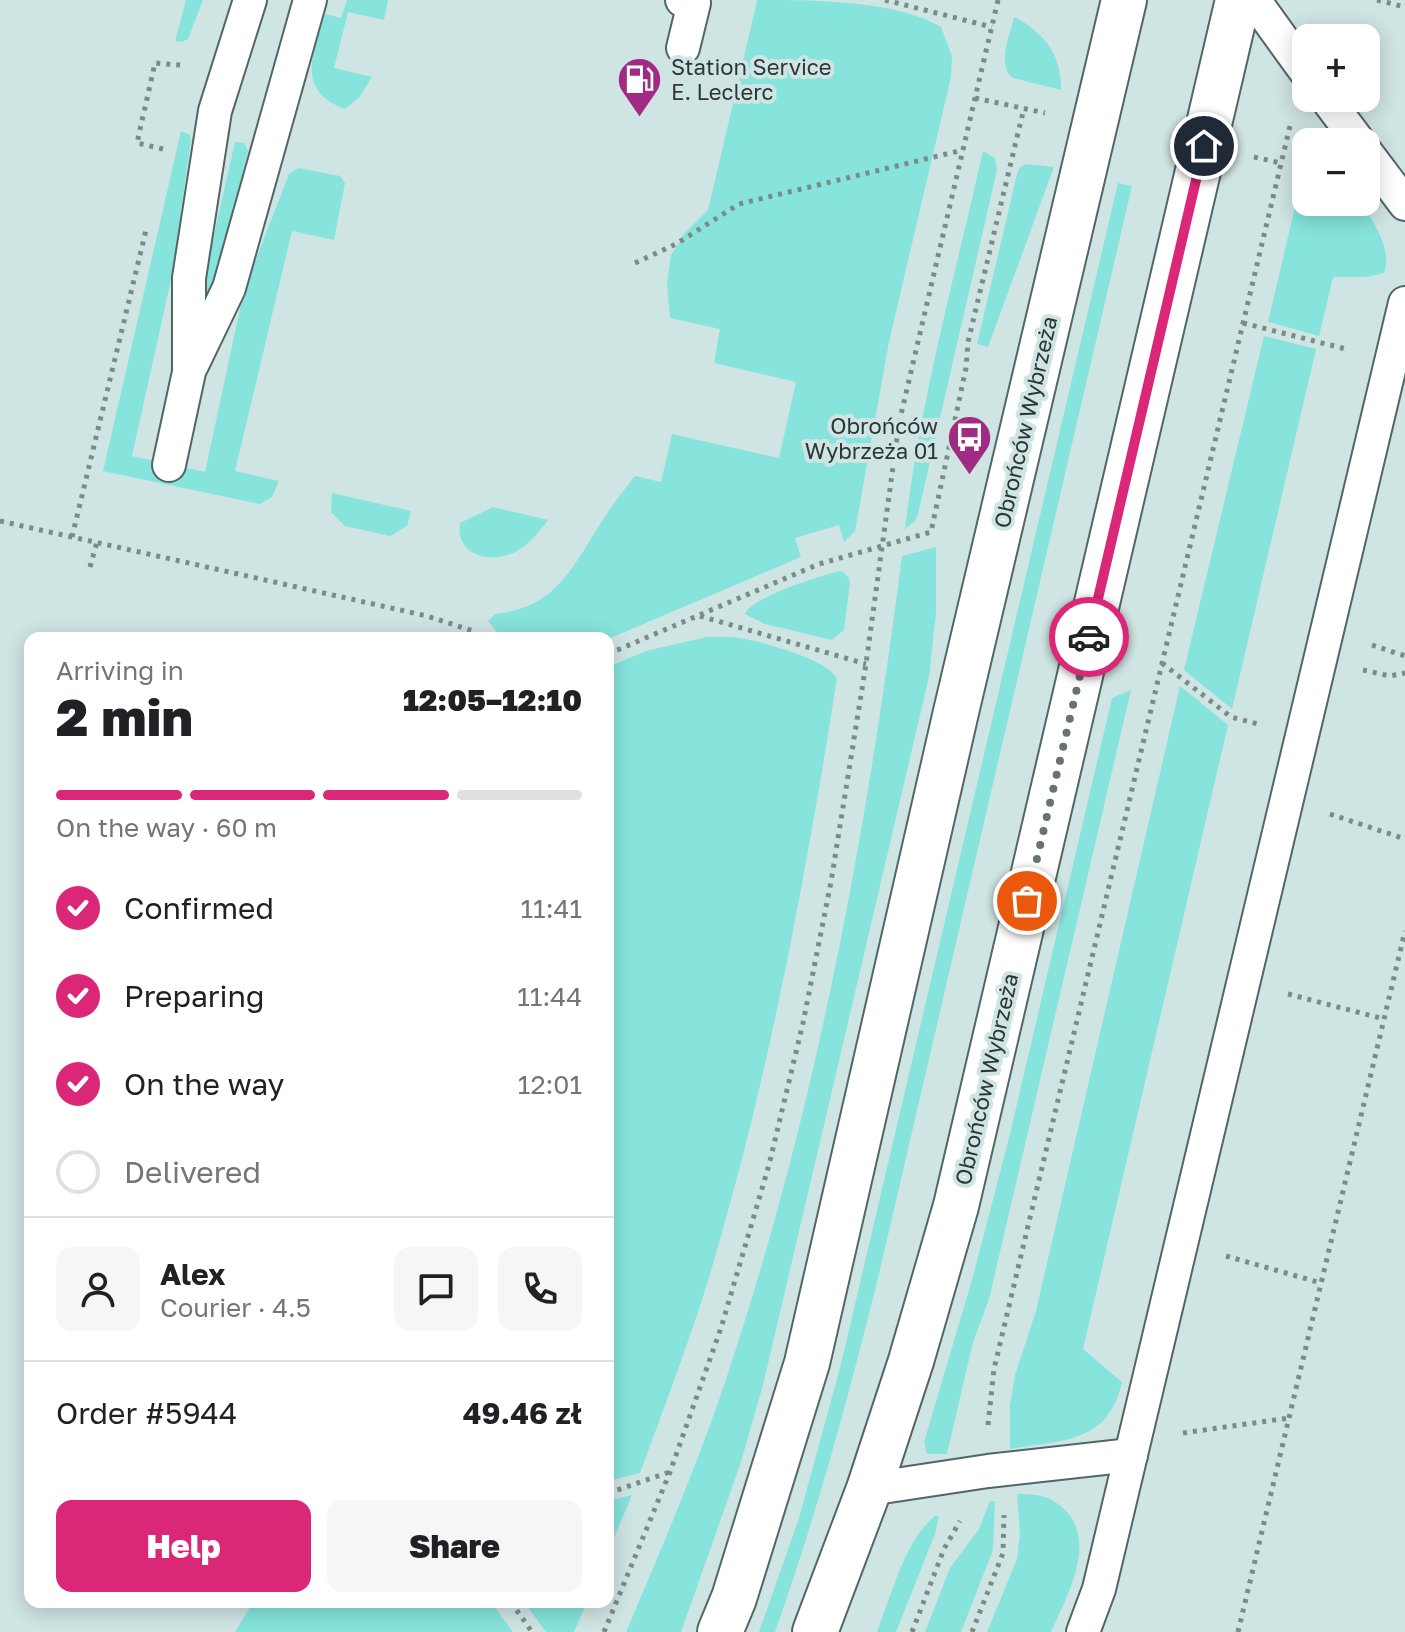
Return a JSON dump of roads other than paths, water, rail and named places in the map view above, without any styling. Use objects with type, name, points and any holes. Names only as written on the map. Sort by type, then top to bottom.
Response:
[{"type":"main road","name":"Obrońców Wybrzeża","points":[[720,1632],[734,1598],[807,1363],[1124,0]]},
{"type":"main road","name":"Obrońców Wybrzeża","points":[[815,1632],[869,1489],[911,1361],[956,1206],[1238,0]]},
{"type":"lane","points":[[169,465],[189,372],[189,278],[215,111],[250,0]]},
{"type":"lane","points":[[189,372],[229,288],[310,0]]},
{"type":"lane","points":[[682,0],[694,3],[683,48]]},
{"type":"lane","points":[[1254,0],[1292,53]]},
{"type":"lane","points":[[1380,171],[1405,204]]},
{"type":"lane","points":[[1083,1632],[1099,1589],[1405,303]]},
{"type":"lane","points":[[869,1489],[1133,1447]]},
{"type":"place","name":"Station Service E. Leclerc","points":[[640,118]]},
{"type":"place","name":"Obrońców Wybrzeża 01","points":[[969,477]]}]
